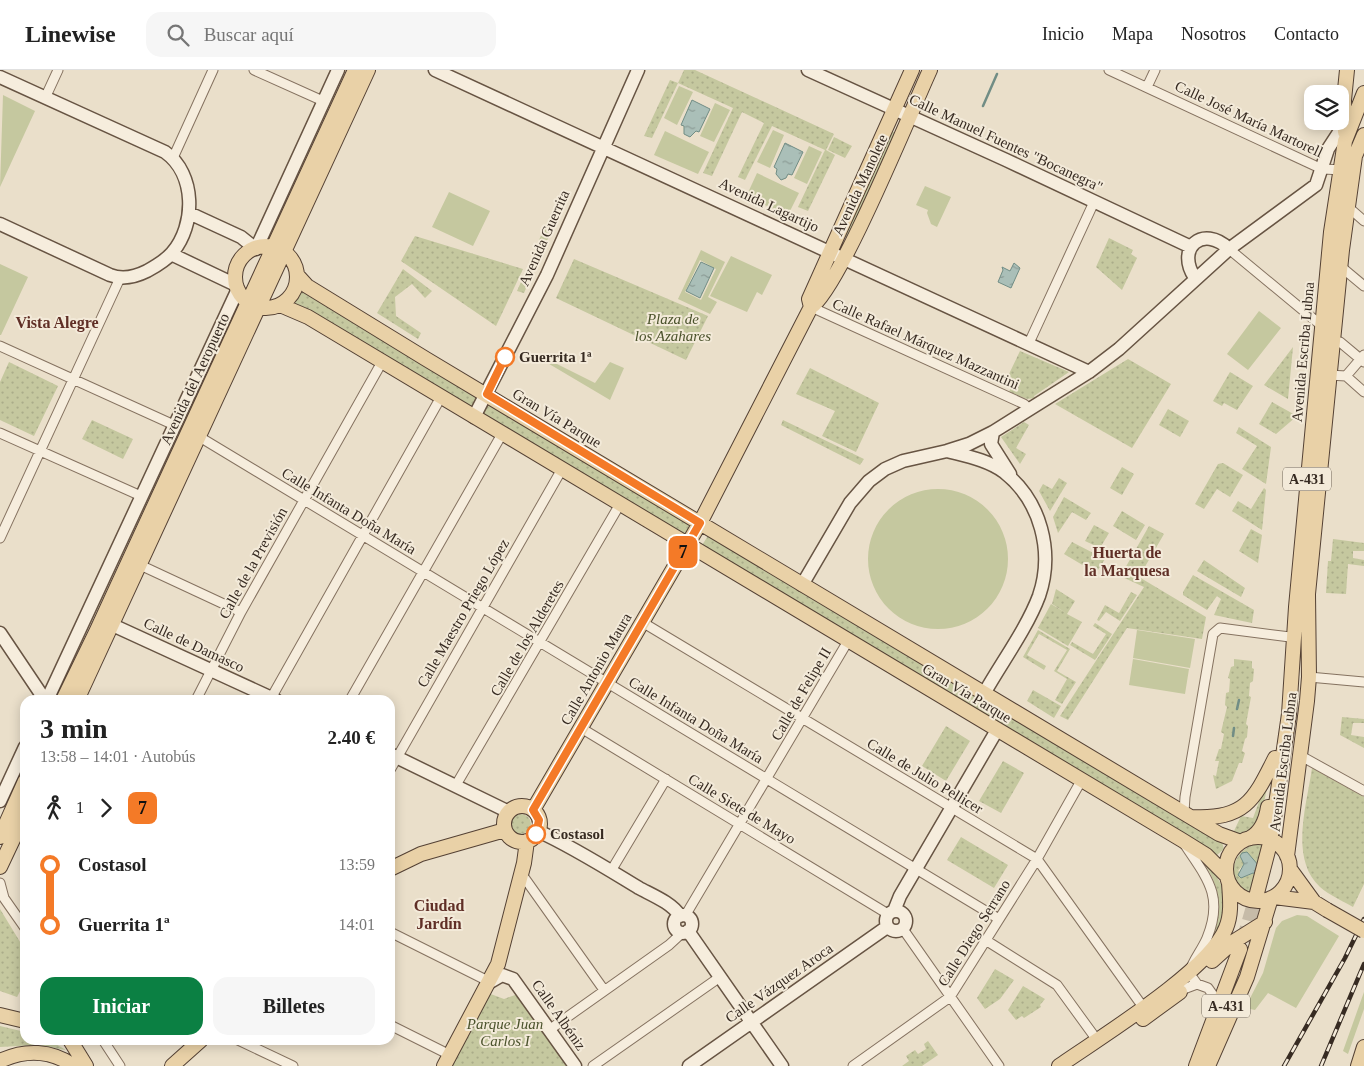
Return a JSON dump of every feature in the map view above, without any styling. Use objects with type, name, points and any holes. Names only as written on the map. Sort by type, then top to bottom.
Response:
[{"type":"main road","name":"Avenida del Aeropuerto","points":[[279,250],[355,70]]},
{"type":"main road","name":"Avenida del Aeropuerto","points":[[65,695],[279,250],[368,70]]},
{"type":"main road","name":"Avenida Manolete","points":[[700,523],[810,307],[809,299],[912,70]]},
{"type":"main road","name":"Avenida Manolete","points":[[810,307],[818,303],[844,258],[930,70]]},
{"type":"main road","points":[[1345,85],[1347,70]]},
{"type":"main road","name":"Avenida Escriba Lubna","points":[[1275,833],[1333,342],[1347,206],[1345,141],[1361,98]]},
{"type":"main road","points":[[1344,130],[1345,141]]},
{"type":"main road","name":"Avenida Escriba Lubna","points":[[1302,609],[1319,352],[1331,232],[1346,171],[1364,135]]},
{"type":"main road","points":[[256,249],[279,250],[292,261],[297,275],[292,294],[280,304],[271,308],[253,305],[237,287],[236,270],[241,260],[256,249]]},
{"type":"main road","name":"Gran Vía Parque","points":[[297,275],[307,286],[1219,834],[1245,840],[1260,837],[1272,840],[1282,848],[1280,856],[1314,902]]},
{"type":"main road","name":"Gran Vía Parque","points":[[280,304],[294,309],[688,543],[848,641],[1182,840],[1206,855],[1227,879],[1237,894],[1249,900],[1262,901],[1267,895],[1314,902]]},
{"type":"main road","name":"Avenida del Aeropuerto","points":[[80,695],[198,436],[253,305]]},
{"type":"main road","points":[[688,543],[700,523]]},
{"type":"main road","name":"Calle Antonio Maura","points":[[533,810],[688,543]]},
{"type":"main road","name":"Avenida Escriba Lubna","points":[[1192,979],[1226,929],[1231,902],[1227,879],[1228,856],[1245,840],[1255,835],[1265,819],[1275,758],[1293,611],[1302,609],[1310,614],[1309,677],[1301,756],[1280,856],[1267,895],[1265,922],[1247,977],[1208,1066]]},
{"type":"main road","points":[[1188,815],[1223,815],[1246,805],[1258,790],[1275,758]]},
{"type":"main road","points":[[0,836],[20,792]]},
{"type":"main road","points":[[447,1060],[490,982],[501,955],[527,841],[538,831],[539,820],[533,810],[522,806],[509,812],[504,820],[505,830],[514,840],[527,841]]},
{"type":"main road","points":[[0,867],[20,825]]},
{"type":"main road","points":[[395,867],[421,854],[505,830]]},
{"type":"main road","points":[[1267,895],[1285,885],[1280,856]]},
{"type":"main road","points":[[1314,902],[1364,931]]},
{"type":"main road","points":[[1076,1066],[1181,990],[1225,948],[1265,922]]},
{"type":"main road","name":"A-431","points":[[1196,1066],[1244,947],[1202,1066]]},
{"type":"main road","points":[[1059,1066],[1143,1007],[1192,979]]},
{"type":"main road","points":[[2,1015],[20,1019]]},
{"type":"main road","points":[[73,1045],[86,1066]]},
{"type":"main road","points":[[177,1065],[196,1045]]},
{"type":"main road","points":[[1358,1066],[1364,1047]]},
{"type":"main road","points":[[0,1061],[17,1054],[35,1052],[59,1057],[74,1066]]},
{"type":"street","points":[[46,96],[58,70]]},
{"type":"street","points":[[173,158],[214,70]]},
{"type":"street","points":[[254,70],[324,101]]},
{"type":"street","points":[[189,213],[241,237],[256,249],[338,70]]},
{"type":"street","name":"Avenida Lagartijo","points":[[435,70],[1089,372]]},
{"type":"street","name":"Avenida Guerrita","points":[[474,416],[547,276],[638,70]]},
{"type":"street","name":"Calle Manuel Fuentes \"Bocanegra\"","points":[[808,70],[1191,246]]},
{"type":"street","name":"Calle José María Martorell","points":[[1109,70],[1322,168],[1346,171]]},
{"type":"street","points":[[1147,87],[1155,70]]},
{"type":"street","points":[[0,77],[46,96],[165,152],[173,158],[186,180],[189,213],[184,231],[171,254],[143,273],[120,278],[0,224]]},
{"type":"street","name":"Avenida Escriba Lubna","points":[[1349,108],[1361,98]]},
{"type":"street","name":"Avenida Escriba Lubna","points":[[802,585],[850,504],[869,481],[885,469],[904,461],[947,451],[993,432],[1089,372],[1119,349],[1229,249],[1316,185],[1336,130]]},
{"type":"street","points":[[1029,343],[1094,202]]},
{"type":"street","points":[[1347,206],[1364,220]]},
{"type":"street","points":[[1196,278],[1188,263],[1187,255],[1191,246],[1205,238],[1214,238],[1322,326]]},
{"type":"street","points":[[171,254],[237,287]]},
{"type":"street","points":[[1340,266],[1364,286]]},
{"type":"street","points":[[0,538],[120,278]]},
{"type":"street","name":"Avenida del Aeropuerto","points":[[48,695],[237,287]]},
{"type":"street","name":"Calle Rafael Márquez Mazzantini","points":[[810,307],[1024,404],[1029,409]]},
{"type":"street","points":[[1319,352],[1333,342],[1340,342],[1363,359],[1346,376]]},
{"type":"street","points":[[0,346],[174,426]]},
{"type":"street","name":"Calle de la Previsión","points":[[198,695],[241,612],[382,362]]},
{"type":"street","points":[[1329,375],[1346,376],[1364,392]]},
{"type":"street","points":[[274,695],[441,397]]},
{"type":"street","points":[[985,692],[1034,608],[1045,568],[1040,523],[991,444],[993,432]]},
{"type":"street","points":[[0,433],[142,496]]},
{"type":"street","points":[[353,695],[502,434]]},
{"type":"street","name":"Calle Infanta Doña María","points":[[198,436],[999,919]]},
{"type":"street","points":[[978,439],[977,448],[980,460]]},
{"type":"street","points":[[947,451],[980,460],[1003,472],[1021,490]]},
{"type":"street","name":"Calle Maestro Priego López","points":[[395,753],[482,608],[562,469]]},
{"type":"street","name":"Calle de los Alderetes","points":[[456,785],[620,504]]},
{"type":"street","points":[[140,565],[241,612]]},
{"type":"street","name":"Calle de Julio Pellicer","points":[[642,622],[1037,859],[1143,1007]]},
{"type":"street","points":[[97,630],[112,625]]},
{"type":"street","name":"Calle de Damasco","points":[[112,625],[263,695]]},
{"type":"street","points":[[1188,815],[1185,797],[1213,634],[1220,628],[1290,637]]},
{"type":"street","points":[[0,633],[43,695]]},
{"type":"street","name":"Calle de Felipe II","points":[[683,916],[767,779],[848,641]]},
{"type":"street","points":[[1309,677],[1364,682]]},
{"type":"street","name":"Calle Siete de Mayo","points":[[581,728],[890,917]]},
{"type":"street","name":"Calle Vázquez Aroca","points":[[689,1066],[752,1022],[890,917],[900,896],[997,730]]},
{"type":"street","points":[[1301,756],[1364,791]]},
{"type":"street","points":[[395,757],[509,812]]},
{"type":"street","points":[[0,801],[20,758]]},
{"type":"street","points":[[611,871],[666,779]]},
{"type":"street","name":"Calle Diego Serrano","points":[[853,1066],[950,997],[987,941],[1082,781]]},
{"type":"street","points":[[538,831],[557,840],[667,904],[690,919],[692,924],[670,945],[550,1030]]},
{"type":"street","points":[[1182,840],[1204,870],[1213,897],[1214,911],[1207,938],[1192,979],[1212,992],[1214,1001],[1190,1066]]},
{"type":"street","points":[[521,873],[604,990]]},
{"type":"street","points":[[0,882],[4,898],[20,920]]},
{"type":"street","points":[[15,913],[20,916]]},
{"type":"street","points":[[905,916],[906,922],[903,929],[896,932],[890,917],[905,916]]},
{"type":"street","points":[[903,929],[999,1066]]},
{"type":"street","points":[[685,932],[720,977],[782,1066]]},
{"type":"street","points":[[395,934],[490,982]]},
{"type":"street","points":[[987,941],[1057,986],[1097,1040]]},
{"type":"street","name":"Calle Albéniz","points":[[490,982],[502,975],[513,979],[575,1066]]},
{"type":"street","points":[[593,1066],[720,977]]},
{"type":"street","points":[[395,1028],[447,1060]]},
{"type":"street","points":[[105,1045],[120,1066]]},
{"type":"street","points":[[249,1045],[293,1066]]},
{"type":"green space","points":[[684,70],[695,70],[834,134],[826,150],[835,155],[808,211],[798,207],[825,150],[772,126],[745,180],[738,177],[764,123],[742,112],[712,176],[703,173],[733,108],[678,83]]},
{"type":"green space","points":[[670,80],[678,83],[652,138],[644,136]]},
{"type":"green space","points":[[679,86],[693,92],[677,125],[664,118]]},
{"type":"green space","points":[[3,95],[35,111],[0,187]]},
{"type":"green space","points":[[715,103],[730,110],[714,142],[700,136]]},
{"type":"green space","points":[[773,130],[784,135],[770,168],[757,162]]},
{"type":"green space","points":[[665,131],[709,152],[698,174],[654,155]]},
{"type":"green space","points":[[891,131],[896,133],[848,238],[842,236]]},
{"type":"green space","points":[[834,137],[852,146],[845,158],[828,150]]},
{"type":"green space","points":[[809,146],[822,152],[807,184],[794,178]]},
{"type":"green space","points":[[757,173],[799,193],[788,215],[746,197]]},
{"type":"green space","points":[[925,186],[951,197],[937,227],[931,224],[927,213],[928,210],[916,205]]},
{"type":"green space","points":[[449,192],[490,211],[473,246],[432,227]]},
{"type":"green space","points":[[553,209],[560,212],[546,243],[539,240]]},
{"type":"green space","points":[[415,236],[523,269],[496,326],[401,261]]},
{"type":"green space","points":[[1109,238],[1133,250],[1131,254],[1137,258],[1122,290],[1096,267]]},
{"type":"green space","points":[[537,246],[543,249],[524,293],[517,291]]},
{"type":"green space","points":[[701,250],[725,262],[708,297],[717,302],[710,314],[678,299]],"holes":[[[700,260],[716,269],[701,300],[685,292]]]},
{"type":"green space","points":[[731,256],[772,275],[762,295],[757,292],[747,312],[710,296]]},
{"type":"green space","name":"Plaza de los Azahares","points":[[574,259],[708,316],[686,360],[556,298]]},
{"type":"green space","points":[[0,264],[28,277],[1,335],[0,335]]},
{"type":"green space","points":[[403,269],[432,291],[425,298],[412,284],[395,297],[396,316],[421,333],[418,339],[377,313]]},
{"type":"green space","points":[[301,289],[479,398],[473,409],[293,303]]},
{"type":"green space","points":[[1259,311],[1281,328],[1248,370],[1227,354]]},
{"type":"green space","points":[[1293,347],[1288,399],[1264,385]]},
{"type":"green space","points":[[1020,351],[1069,372],[1034,396],[1035,398],[1027,399],[1009,392],[1013,383],[1009,374]]},
{"type":"green space","points":[[535,353],[595,383],[610,362],[624,368],[610,400],[534,355]]},
{"type":"green space","points":[[1128,359],[1171,384],[1132,448],[1055,404]]},
{"type":"green space","points":[[9,362],[58,386],[34,436],[0,420],[0,382]]},
{"type":"green space","points":[[810,368],[879,403],[856,452],[822,436],[835,411],[796,394]]},
{"type":"green space","points":[[1230,372],[1253,386],[1237,410],[1224,403],[1222,406],[1213,401]]},
{"type":"green space","points":[[1272,402],[1297,416],[1276,434],[1259,424]]},
{"type":"green space","points":[[488,403],[690,524],[686,534],[682,534],[482,413]]},
{"type":"green space","points":[[1168,409],[1189,421],[1180,437],[1159,425]]},
{"type":"green space","points":[[92,420],[133,439],[123,459],[82,439]]},
{"type":"green space","points":[[783,420],[864,459],[860,465],[781,425]]},
{"type":"green space","points":[[1024,422],[1029,425],[1016,448],[1026,454],[1020,464],[1001,437]]},
{"type":"green space","points":[[1239,427],[1271,447],[1266,484],[1242,469],[1257,446],[1236,433]]},
{"type":"green space","points":[[1223,463],[1243,475],[1230,497],[1217,489],[1204,509],[1195,504],[1218,464]]},
{"type":"green space","points":[[1122,467],[1134,474],[1122,495],[1110,488]]},
{"type":"green space","points":[[1059,478],[1067,483],[1050,511],[1039,491],[1043,484],[1052,489]]},
{"type":"green space","points":[[1264,488],[1266,490],[1262,530],[1232,511],[1238,501],[1251,509]]},
{"type":"green space","points":[[938,489],[952,490],[965,494],[988,509],[1003,532],[1007,545],[1007,573],[1003,586],[988,609],[965,624],[952,628],[938,629],[924,628],[911,624],[888,609],[873,586],[869,573],[868,559],[869,545],[873,532],[888,509],[911,494],[924,490]]},
{"type":"green space","points":[[1064,497],[1091,513],[1086,520],[1072,512],[1058,533],[1053,517]]},
{"type":"green space","points":[[1122,511],[1145,525],[1136,540],[1113,526]]},
{"type":"green space","points":[[1094,525],[1109,533],[1100,548],[1085,541]]},
{"type":"green space","points":[[1149,526],[1164,534],[1139,577],[1206,617],[1202,639],[1127,628],[1068,720],[1060,716],[1144,587],[1107,570],[1110,563],[1124,570]]},
{"type":"green space","points":[[1251,529],[1262,535],[1258,563],[1239,551]]},
{"type":"green space","points":[[709,534],[1222,842],[1224,849],[1217,855],[701,547]]},
{"type":"green space","points":[[1333,539],[1364,543],[1364,551],[1353,551],[1353,558],[1364,560],[1364,566],[1348,564],[1346,594],[1326,593],[1328,561],[1331,561]]},
{"type":"green space","points":[[1072,542],[1105,559],[1096,573],[1064,554]]},
{"type":"green space","points":[[1204,560],[1245,588],[1241,597],[1197,571]]},
{"type":"green space","points":[[1193,575],[1254,610],[1252,623],[1214,615],[1221,599],[1217,596],[1207,610],[1183,595]]},
{"type":"green space","points":[[1056,589],[1075,601],[1067,614],[1082,622],[1068,646],[1038,628],[1051,604],[1066,613],[1052,604]]},
{"type":"green space","points":[[1131,592],[1137,595],[1120,621],[1106,612],[1099,621],[1097,620],[1105,605],[1119,613]]},
{"type":"green space","points":[[1095,623],[1112,634],[1095,660],[1070,645],[1072,642],[1093,654],[1106,634],[1093,626]]},
{"type":"green space","points":[[1038,630],[1070,649],[1057,671],[1076,682],[1062,704],[1055,700],[1067,679],[1054,671],[1067,650],[1039,634],[1027,655],[1046,666],[1044,670],[1023,657]]},
{"type":"green space","points":[[1137,630],[1195,639],[1190,668],[1133,658]]},
{"type":"green space","points":[[1133,659],[1189,669],[1185,694],[1129,685]]},
{"type":"green space","points":[[1234,659],[1252,661],[1252,668],[1254,669],[1253,681],[1250,683],[1249,696],[1251,697],[1246,724],[1248,726],[1247,737],[1242,751],[1245,753],[1232,781],[1216,789],[1213,775],[1216,776],[1219,761],[1215,761],[1219,749],[1221,749],[1224,734],[1221,732],[1227,707],[1225,705],[1226,693],[1229,692],[1230,679],[1228,678],[1231,667],[1234,666]]},
{"type":"green space","points":[[1033,690],[1061,706],[1054,718],[1027,701]]},
{"type":"green space","points":[[1342,717],[1364,719],[1364,723],[1353,723],[1351,735],[1364,737],[1364,748],[1340,735]]},
{"type":"green space","points":[[946,726],[970,741],[946,781],[922,766]]},
{"type":"green space","points":[[1003,761],[1024,773],[1001,813],[979,801]]},
{"type":"green space","points":[[1312,768],[1364,797],[1364,884],[1353,907],[1320,887],[1311,875],[1305,862],[1302,830]]},
{"type":"green space","points":[[1267,780],[1263,810],[1256,827],[1245,834],[1237,833],[1216,825],[1234,831],[1241,816],[1253,818]]},
{"type":"green space","points":[[517,814],[525,814],[531,820],[531,828],[525,834],[517,834],[511,828],[511,820]]},
{"type":"green space","points":[[961,837],[1008,865],[994,888],[947,860]]},
{"type":"green space","points":[[1252,845],[1264,845],[1259,866],[1243,859],[1244,864],[1238,871],[1247,876],[1253,873],[1257,874],[1252,894],[1238,884],[1234,870],[1239,856]]},
{"type":"green space","points":[[1198,855],[1218,879],[1224,890],[1226,901],[1221,924],[1204,951],[1215,925],[1218,902],[1217,890],[1213,879]]},
{"type":"green space","points":[[0,909],[20,942],[20,991],[17,997],[0,991]]},
{"type":"green space","points":[[1297,915],[1307,916],[1339,936],[1296,1008],[1268,993],[1255,1010],[1245,1008],[1263,973],[1276,928],[1282,921]]},
{"type":"green space","points":[[995,969],[1014,980],[1000,999],[985,1009],[977,998]]},
{"type":"green space","points":[[1023,986],[1045,999],[1040,1005],[1041,1007],[1024,1018],[1022,1016],[1016,1020],[1008,1010]]},
{"type":"green space","points":[[1364,992],[1364,1009],[1348,1054],[1343,1051]]},
{"type":"green space","name":"Parque Juan Carlos I","points":[[488,993],[504,999],[518,994],[546,1032],[566,1066],[449,1066]]},
{"type":"green space","points":[[0,1026],[20,1031],[20,1045],[37,1045],[0,1047]]},
{"type":"green space","points":[[928,1041],[938,1055],[922,1066],[902,1066],[909,1061],[906,1056],[915,1050],[918,1054],[926,1049],[924,1044]]},
{"type":"green space","points":[[37,1045],[58,1045],[66,1050]]},
{"type":"water","points":[[692,100],[710,109],[699,132],[696,131],[690,137],[684,134],[684,126],[681,125]]},
{"type":"water","points":[[785,143],[803,152],[792,175],[788,174],[786,178],[781,180],[776,174],[777,169],[774,167]]},
{"type":"water","points":[[701,262],[714,268],[700,298],[686,291]]},
{"type":"water","points":[[1014,263],[1020,268],[1011,288],[998,282],[1003,270],[1002,267],[1010,271]]},
{"type":"water","points":[[1247,852],[1259,866],[1257,874],[1253,873],[1241,878],[1238,875],[1244,864],[1240,856],[1242,853]]},
{"type":"waterway","points":[[983,106],[997,74]]},
{"type":"waterway","points":[[1237,709],[1239,700]]},
{"type":"waterway","points":[[1233,736],[1234,728]]},
{"type":"tunnel","points":[[1275,852],[1278,835]]},
{"type":"tunnel","points":[[1243,941],[1257,893]]},
{"type":"railway","points":[[1284,1066],[1345,958],[1364,919]]},
{"type":"railway","points":[[1321,1066],[1364,964]]},
{"type":"bus line","name":"7","points":[[505,357],[487,394],[700,523],[533,810],[539,820],[539,828],[536,834]]},
{"type":"place","name":"Guerrita 1ª","points":[[505,357]]},
{"type":"place","name":"Costasol","points":[[536,834]]},
{"type":"district","name":"Vista Alegre","points":[[57,322]]},
{"type":"district","name":"Huerta de la Marquesa","points":[[1127,561]]},
{"type":"district","name":"Ciudad Jardín","points":[[439,914]]}]
